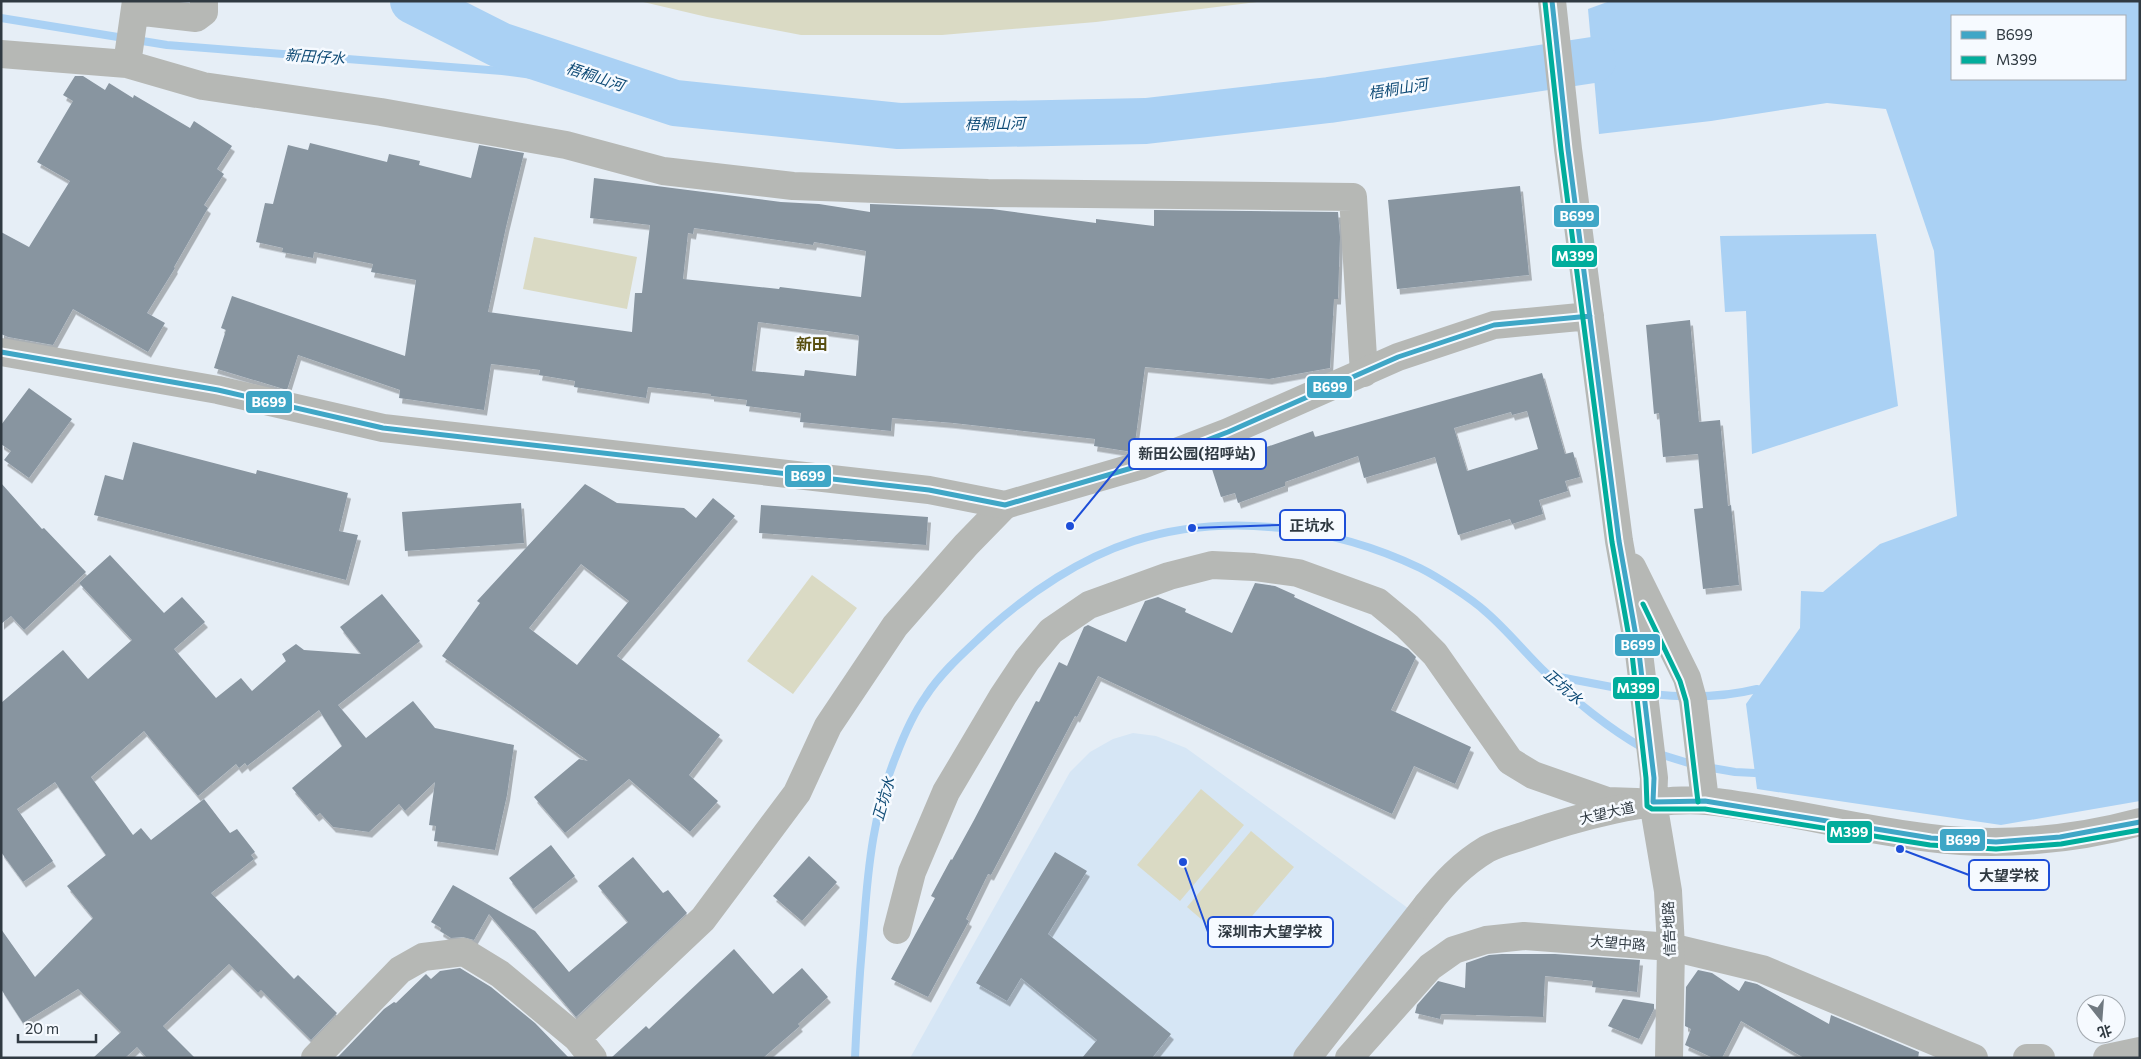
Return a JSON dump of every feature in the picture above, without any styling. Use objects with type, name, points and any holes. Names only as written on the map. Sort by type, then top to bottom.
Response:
[{"type":"street","points":[[127,64],[136,6],[196,18],[204,12],[204,1]]},
{"type":"street","name":"信告地路","points":[[1553,3],[1568,149],[1619,541],[1639,653],[1654,790],[1668,891],[1671,948],[1669,1058]]},
{"type":"street","points":[[1,54],[127,64],[203,86],[381,112],[546,142],[663,171],[784,185],[998,193],[1353,197],[1364,372]]},
{"type":"street","points":[[1,352],[218,390],[383,428],[929,490],[1005,505],[1142,465],[1228,432],[1398,357],[1494,325],[1590,316]]},
{"type":"street","points":[[315,1058],[400,970],[423,957],[464,952],[500,974],[585,1048],[703,919],[797,793],[828,726],[895,626],[966,545],[1005,505]]},
{"type":"street","points":[[1619,541],[1687,678],[1693,700],[1703,790]]},
{"type":"street","points":[[897,930],[912,872],[946,792],[1003,696],[1027,660],[1051,631],[1089,605],[1169,576],[1212,565],[1254,567],[1298,573],[1378,602],[1407,626],[1435,654],[1510,761],[1533,776],[1607,801],[1654,790]]},
{"type":"street","name":"大望大道","points":[[1307,1058],[1448,877],[1488,848],[1654,790],[1703,790],[1940,839],[1996,842],[2060,838],[2140,822]]},
{"type":"street","name":"大望中路","points":[[1349,1058],[1430,967],[1454,950],[1486,940],[1524,936],[1671,948],[1762,969],[1974,1058]]},
{"type":"street","points":[[2107,1058],[2140,1050]]},
{"type":"street","points":[[2027,1058],[2041,1058]]},
{"type":"shaded area","points":[[1133,733],[1156,736],[1186,748],[1412,911],[1292,1058],[910,1058],[1070,772],[1090,752],[1113,739]]},
{"type":"green space","points":[[639,1],[1265,1],[1096,22],[942,35],[801,35],[707,17]]},
{"type":"green space","points":[[534,237],[637,257],[627,309],[523,289]]},
{"type":"green space","points":[[812,575],[857,608],[793,694],[747,661]]},
{"type":"green space","points":[[1201,789],[1244,825],[1180,901],[1137,865]]},
{"type":"green space","points":[[1251,831],[1294,867],[1229,943],[1187,907]]},
{"type":"water","points":[[1610,1],[2140,1],[2140,801],[2001,825],[1757,789],[1746,704],[1800,628],[1801,591],[1823,592],[1880,544],[1957,516],[1934,251],[1886,109],[1827,103],[1711,121],[1599,134],[1588,9]]},
{"type":"water","points":[[1876,234],[1898,406],[1752,454],[1746,311],[1725,312],[1720,236]]},
{"type":"building","points":[[75,76],[83,76],[105,90],[109,83],[133,98],[134,95],[190,128],[194,121],[232,146],[217,169],[224,174],[204,205],[208,208],[175,268],[147,313],[165,323],[148,352],[73,309],[53,345],[1,334],[1,232],[29,247],[70,181],[37,162],[73,101],[63,95]]},
{"type":"building","points":[[310,143],[387,162],[389,154],[420,161],[419,165],[471,178],[479,145],[524,153],[488,312],[632,332],[635,293],[642,293],[650,225],[590,218],[594,178],[781,202],[819,204],[870,212],[870,204],[992,209],[1096,223],[1096,219],[1154,226],[1154,210],[1338,212],[1340,237],[1338,299],[1334,299],[1330,368],[1269,379],[1145,367],[1134,451],[1132,452],[1094,446],[1095,439],[953,423],[892,418],[891,431],[800,422],[801,413],[746,406],[747,400],[648,387],[646,398],[574,387],[575,381],[539,375],[540,370],[491,364],[484,410],[399,398],[400,390],[298,355],[287,390],[214,368],[226,330],[221,328],[232,296],[405,356],[416,280],[371,272],[373,264],[314,252],[313,258],[282,252],[283,248],[256,242],[265,203],[273,204],[288,145],[308,150]],"holes":[[[694,228],[813,245],[814,242],[866,251],[861,297],[780,287],[779,289],[683,279],[688,233],[693,234]],[[758,322],[859,336],[856,376],[805,370],[804,376],[752,371]]]},
{"type":"building","points":[[1520,186],[1529,275],[1397,289],[1388,200]]},
{"type":"building","points":[[1690,320],[1699,422],[1720,420],[1728,506],[1731,505],[1739,585],[1703,589],[1694,509],[1703,508],[1698,454],[1663,457],[1659,413],[1654,414],[1646,325]]},
{"type":"building","points":[[1542,373],[1565,454],[1573,452],[1580,477],[1565,481],[1568,491],[1539,500],[1543,514],[1512,524],[1510,519],[1458,535],[1435,457],[1364,478],[1358,456],[1285,482],[1285,486],[1238,503],[1235,493],[1221,497],[1211,466],[1313,431],[1315,437]],"holes":[[[1527,411],[1538,449],[1467,471],[1454,428],[1511,412],[1512,415]]]},
{"type":"building","points":[[29,388],[72,419],[29,478],[4,460],[11,451],[1,444],[1,425]]},
{"type":"building","points":[[133,442],[256,474],[257,470],[348,493],[339,531],[358,535],[346,580],[94,515],[105,475],[123,480]]},
{"type":"building","points":[[1,483],[42,529],[44,528],[86,572],[24,630],[11,616],[1,624]]},
{"type":"building","points":[[585,484],[617,503],[684,508],[696,518],[713,498],[735,516],[617,656],[720,735],[689,775],[718,801],[690,832],[629,779],[565,833],[534,797],[579,759],[588,761],[442,656],[480,603],[477,601]],"holes":[[[581,564],[629,601],[577,665],[529,628]]]},
{"type":"building","points":[[521,503],[524,543],[405,551],[402,512]]},
{"type":"building","points":[[761,505],[928,517],[926,545],[759,533]]},
{"type":"building","points":[[110,555],[164,613],[182,597],[205,622],[174,649],[216,698],[241,678],[252,691],[286,661],[282,654],[296,644],[304,650],[361,654],[340,627],[382,594],[420,641],[338,705],[366,738],[413,701],[435,728],[514,745],[507,795],[495,850],[434,841],[436,826],[429,825],[435,782],[405,811],[399,804],[369,832],[333,827],[320,813],[316,816],[292,788],[342,746],[319,710],[247,766],[245,763],[239,768],[236,764],[198,796],[144,731],[91,777],[133,835],[141,828],[151,840],[204,799],[230,833],[237,829],[255,852],[251,855],[254,859],[211,893],[294,979],[298,975],[337,1013],[311,1040],[261,990],[258,993],[229,964],[163,1026],[195,1058],[147,1058],[137,1047],[125,1058],[93,1058],[121,1032],[78,989],[23,1023],[1,989],[1,929],[35,977],[93,918],[67,886],[106,855],[55,782],[17,809],[53,861],[23,882],[1,852],[1,703],[63,650],[88,679],[132,640],[79,583]]},
{"type":"building","points":[[1255,583],[1275,586],[1295,595],[1294,597],[1408,649],[1416,657],[1391,710],[1471,747],[1455,784],[1414,766],[1392,814],[1098,676],[991,875],[988,874],[966,919],[969,921],[928,997],[891,979],[935,898],[931,896],[974,820],[1036,701],[1039,702],[1059,662],[1067,666],[1084,627],[1088,625],[1126,642],[1145,601],[1158,597],[1186,609],[1185,612],[1232,633]]},
{"type":"building","points":[[551,845],[575,876],[533,909],[509,878]]},
{"type":"building","points":[[1055,852],[1087,871],[1048,934],[1171,1034],[1152,1058],[1082,1058],[1097,1040],[1021,978],[1007,1001],[976,983]]},
{"type":"building","points":[[809,856],[837,882],[802,921],[773,896]]},
{"type":"building","points":[[633,857],[663,893],[668,890],[687,913],[576,1017],[489,914],[474,940],[463,937],[451,938],[440,931],[441,928],[431,922],[453,885],[535,931],[569,972],[628,922],[598,886]]},
{"type":"building","points":[[734,949],[773,994],[802,968],[828,997],[798,1024],[800,1026],[763,1058],[611,1058],[646,1026],[649,1029]]},
{"type":"building","points":[[1555,954],[1640,960],[1637,992],[1592,987],[1593,981],[1545,976],[1543,1017],[1441,1014],[1440,1019],[1415,1013],[1417,1005],[1438,981],[1465,988],[1466,963],[1489,955]]},
{"type":"building","points":[[460,968],[491,987],[535,1023],[569,1058],[337,1058],[384,1009],[394,1002],[396,1003],[426,974],[431,979],[440,971]]},
{"type":"building","points":[[1698,970],[1712,973],[1739,991],[1745,981],[1757,984],[1829,1024],[1831,1015],[1919,1052],[1918,1058],[1804,1058],[1741,1021],[1722,1058],[1713,1058],[1685,1045],[1691,1029],[1685,1026],[1686,987]]},
{"type":"building","points":[[1623,999],[1654,1004],[1654,1009],[1639,1039],[1608,1026]]},
{"type":"waterway","name":"梧桐山河","points":[[413,1],[500,45],[675,103],[899,126],[1146,121],[1329,100],[1593,60]]},
{"type":"waterway","name":"新田仔水","points":[[1,18],[167,45],[502,71],[630,88]]},
{"type":"waterway","name":"正坑水","points":[[855,1058],[866,902],[873,838],[888,776],[913,717],[932,687],[947,669],[1005,615],[1039,589],[1076,567],[1114,548],[1169,532],[1206,527],[1243,526],[1280,528],[1316,534],[1352,542],[1387,554],[1420,568],[1454,588],[1480,607],[1539,666],[1592,714],[1643,748]]},
{"type":"waterway","points":[[1549,675],[1638,692]]},
{"type":"waterway","points":[[1650,694],[1704,696],[1757,689]]},
{"type":"waterway","name":"正坑水","points":[[1656,753],[1695,765]]},
{"type":"waterway","name":"正坑水","points":[[1706,767],[1755,773]]},
{"type":"transit line","name":"B699","points":[[1552,1],[1568,149],[1619,541],[1639,653],[1654,778],[1653,802],[1705,801],[1931,838],[1996,842],[2060,837],[2140,822]]},
{"type":"transit line","name":"M399","points":[[1545,2],[1561,150],[1612,542],[1632,654],[1646,778],[1647,806],[1652,809],[1705,809],[1930,845],[1996,849],[2061,844],[2140,830]]},
{"type":"transit line","name":"B699","points":[[1,352],[218,390],[383,428],[929,490],[1005,505],[1142,465],[1228,432],[1398,357],[1494,325],[1590,316]]},
{"type":"transit line","name":"M399","points":[[1643,604],[1680,681],[1686,701],[1698,802]]},
{"type":"place","name":"新田公园(招呼站)","points":[[1070,526]]},
{"type":"place","name":"正坑水","points":[[1192,528]]},
{"type":"place","name":"大望学校","points":[[1900,849]]},
{"type":"place","name":"深圳市大望学校","points":[[1183,862]]},
{"type":"district","name":"新田","points":[[812,344]]}]
